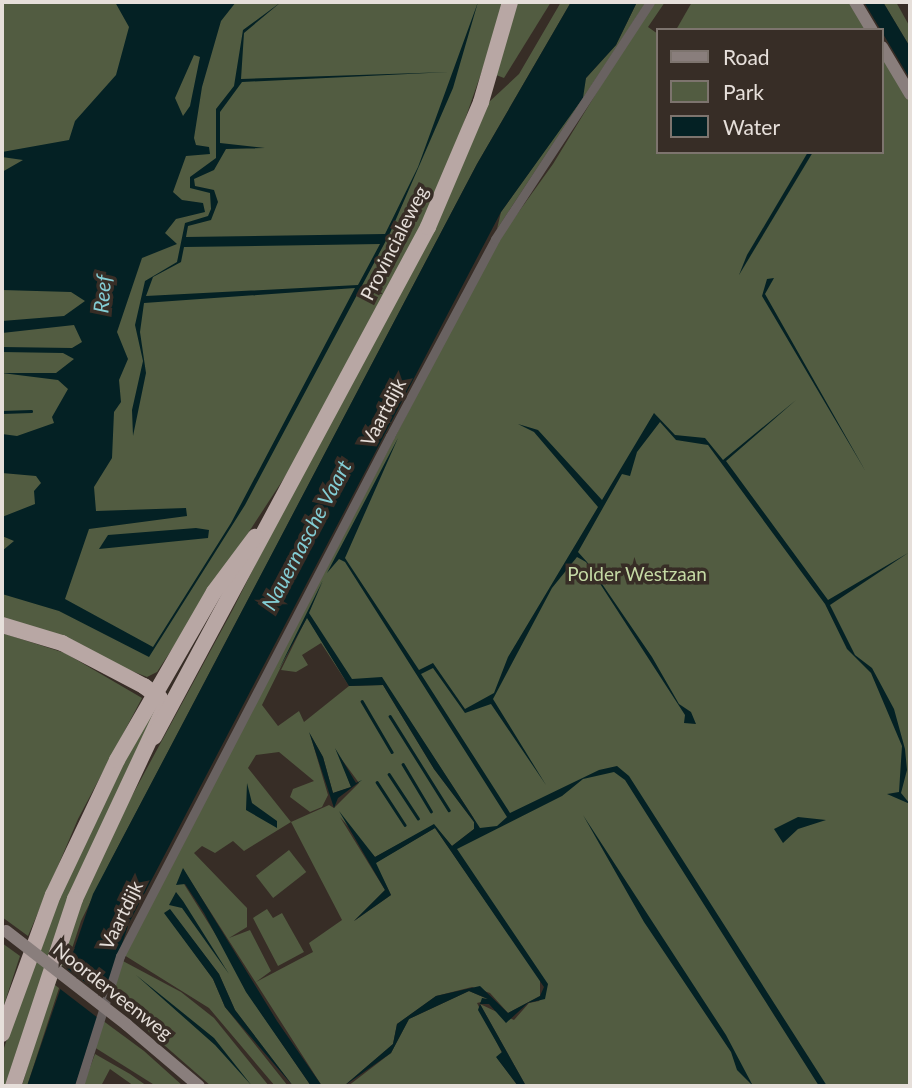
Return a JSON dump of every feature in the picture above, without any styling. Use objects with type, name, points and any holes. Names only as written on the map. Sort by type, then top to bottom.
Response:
[{"type":"highway","name":"Provincialeweg","points":[[13,1086],[71,909],[155,737],[434,214],[481,102],[510,2]]},
{"type":"highway","name":"Provincialeweg","points":[[2,1034],[68,861],[155,693],[214,592],[286,492]]},
{"type":"highway","points":[[2,625],[61,643],[155,693],[163,711],[155,737]]},
{"type":"street","name":"Vaartdijk","points":[[79,1086],[120,956],[177,841],[495,239],[650,2]]},
{"type":"street","points":[[855,2],[871,28]]},
{"type":"street","points":[[884,50],[910,94]]},
{"type":"street","name":"Noorderveenweg","points":[[4,930],[127,1025],[199,1086]]},
{"type":"green space","points":[[2,2],[506,2],[440,191],[311,437],[157,672],[147,677],[2,620]]},
{"type":"green space","points":[[515,2],[551,2],[504,78],[496,75]]},
{"type":"green space","points":[[561,2],[571,2],[477,164],[110,862],[81,921],[27,1086],[22,1086],[54,976],[100,855],[232,611],[489,102],[519,74]]},
{"type":"green space","points":[[637,2],[646,2],[497,229],[501,212],[566,121],[586,78],[616,45]]},
{"type":"green space","name":"Polder Westzaan","points":[[652,2],[665,2],[648,27],[656,33],[656,154],[884,154],[884,57],[910,99],[910,1086],[526,1086],[480,1004],[514,1020],[529,1003],[539,1001],[547,986],[540,979],[540,996],[508,1013],[490,993],[472,987],[436,996],[397,1024],[393,1044],[344,1086],[322,1086],[183,869],[184,884],[241,975],[246,991],[311,1086],[293,1086],[235,1010],[219,974],[170,910],[165,913],[213,979],[225,1007],[288,1086],[275,1086],[209,1008],[124,955],[497,242],[553,164]],"holes":[[[324,580],[308,613],[354,684],[383,680],[473,817],[480,833],[456,849],[521,952],[435,828],[375,863],[391,895],[354,921],[385,890],[340,817],[375,857],[434,825],[452,846],[474,829],[474,822],[434,769],[383,685],[349,686],[304,722],[299,711],[278,726],[262,705]],[[310,734],[323,757],[333,793],[351,787],[340,757],[359,783],[334,808],[329,805],[291,822],[248,768],[256,755],[279,752],[314,781],[293,789],[290,797],[310,812],[322,807],[328,795]],[[291,822],[342,920],[309,943],[313,952],[256,982],[271,971],[250,930],[229,938],[247,927],[247,908],[194,853],[202,846],[215,853],[233,841],[244,851]]]},
{"type":"green space","points":[[692,2],[850,2],[866,28],[677,28]]},
{"type":"green space","points":[[883,2],[896,2],[910,27],[910,47]]},
{"type":"green space","points":[[307,617],[349,686],[321,643],[302,655],[308,665],[296,672],[281,670]]},
{"type":"green space","points":[[2,633],[65,653],[142,698],[78,819],[28,936],[2,917]]},
{"type":"green space","points":[[155,702],[155,724],[73,885],[9,1086],[2,1086],[2,1054],[33,961],[89,827]]},
{"type":"green space","points":[[289,850],[306,872],[273,898],[256,876]]},
{"type":"green space","points":[[267,909],[273,918],[282,913],[304,952],[278,966],[253,918]]},
{"type":"green space","points":[[2,943],[20,956],[2,1011]]},
{"type":"green space","points":[[121,960],[181,992],[214,1018],[269,1086],[211,1086],[109,997]]},
{"type":"green space","points":[[469,991],[490,1000],[477,1003],[502,1053],[497,1058],[518,1086],[348,1086],[391,1053],[409,1019]]},
{"type":"green space","points":[[102,1020],[144,1051],[183,1086],[156,1086],[94,1047]]},
{"type":"green space","points":[[95,1054],[147,1086],[134,1086],[110,1069],[101,1086],[83,1086]]},
{"type":"water","name":"Reef","points":[[115,2],[236,2],[221,21],[202,87],[194,138],[196,145],[209,147],[210,154],[186,156],[173,192],[182,200],[203,203],[205,212],[176,219],[165,233],[177,244],[142,258],[117,332],[128,359],[119,380],[121,402],[114,412],[112,458],[94,487],[96,511],[186,508],[187,516],[89,529],[65,599],[153,647],[231,523],[355,288],[144,303],[140,332],[146,373],[133,436],[132,410],[143,361],[135,325],[145,281],[177,262],[185,223],[208,216],[211,209],[210,193],[190,188],[190,177],[216,158],[216,109],[234,86],[243,30],[281,2],[244,33],[241,79],[449,72],[242,82],[220,112],[220,143],[265,148],[226,149],[214,170],[194,179],[195,186],[214,190],[218,202],[211,220],[188,226],[186,237],[385,234],[418,167],[478,2],[453,88],[390,233],[245,505],[149,657],[59,611],[2,594],[2,551],[14,541],[2,536],[2,517],[35,504],[34,491],[41,483],[36,476],[2,473],[2,434],[17,436],[54,423],[52,417],[68,389],[58,380],[2,373],[56,373],[74,359],[63,353],[2,352],[2,347],[72,348],[82,342],[74,325],[2,333],[2,321],[64,316],[85,301],[71,292],[2,290],[2,172],[23,160],[2,157],[2,152],[69,140],[75,121],[116,75],[129,27]],"holes":[[[194,55],[200,57],[190,106],[183,116],[175,98]],[[380,244],[358,285],[146,296],[153,277],[181,262],[184,247]]]},
{"type":"water","name":"Nauernasche Vaart","points":[[571,2],[637,2],[616,45],[586,78],[583,98],[501,212],[129,923],[75,1086],[27,1086],[93,894],[477,164]]},
{"type":"water","points":[[864,2],[883,2],[910,47],[910,79],[884,35],[884,28],[880,28]]},
{"type":"water","points":[[807,154],[812,154],[739,275],[747,255]]},
{"type":"water","points":[[774,278],[765,294],[866,472],[762,296],[767,279]]},
{"type":"water","points":[[796,400],[726,461],[828,600],[908,553],[830,605],[855,655],[872,668],[894,709],[905,749],[907,770],[901,793],[910,804],[887,794],[899,792],[902,746],[871,673],[847,649],[825,604],[708,445],[676,440],[660,422],[637,452],[630,476],[622,474],[578,552],[587,562],[652,657],[679,704],[691,712],[696,724],[684,723],[685,715],[586,562],[577,557],[552,588],[493,699],[546,785],[491,704],[465,713],[433,668],[421,674],[510,813],[599,770],[617,766],[629,776],[827,1086],[819,1086],[625,780],[614,772],[583,779],[562,796],[457,849],[548,984],[545,999],[528,1003],[506,1023],[489,1004],[480,1004],[482,998],[488,999],[469,991],[409,1019],[391,1053],[344,1086],[393,1044],[397,1024],[436,996],[480,986],[508,1013],[540,996],[544,987],[435,828],[376,863],[391,895],[354,921],[385,890],[339,811],[375,857],[434,824],[452,846],[474,829],[474,822],[434,769],[383,685],[349,686],[307,618],[279,669],[323,580],[309,613],[352,679],[382,677],[480,828],[497,826],[507,817],[345,562],[339,559],[327,573],[398,438],[345,558],[419,670],[433,663],[465,709],[494,693],[508,657],[598,507],[534,432],[518,424],[538,430],[602,500],[654,413],[675,435],[705,438],[723,460]]},
{"type":"water","points":[[196,528],[209,530],[208,538],[99,549],[108,535]]},
{"type":"water","points":[[309,732],[323,757],[333,793],[351,787],[335,748],[356,783],[362,780],[338,798],[334,808]]},
{"type":"water","points":[[247,783],[252,803],[277,821],[277,828],[246,810]]},
{"type":"water","points":[[583,815],[726,1035],[753,1086],[737,1070],[731,1052],[644,922]]},
{"type":"water","points":[[798,817],[826,820],[798,829],[783,843],[774,829]]},
{"type":"water","points":[[183,868],[277,1021],[322,1086],[311,1086],[246,992],[204,913],[185,884],[176,885]]},
{"type":"water","points":[[176,892],[229,974],[182,908],[169,905]]},
{"type":"water","points":[[170,909],[219,974],[235,1010],[293,1086],[225,1007],[213,979],[164,913]]},
{"type":"water","points":[[136,975],[214,1038],[252,1086],[215,1045]]},
{"type":"water","points":[[480,1004],[526,1086],[518,1086],[496,1057],[502,1052],[478,1010]]},
{"type":"pier","points":[[62,965],[105,997],[98,1018],[55,985]]},
{"type":"waterway","points":[[2,412],[31,411]]},
{"type":"waterway","points":[[362,701],[392,752]]},
{"type":"waterway","points":[[390,716],[449,810]]},
{"type":"waterway","points":[[403,764],[431,811]]},
{"type":"waterway","points":[[389,774],[418,818]]},
{"type":"waterway","points":[[377,782],[405,825]]}]
